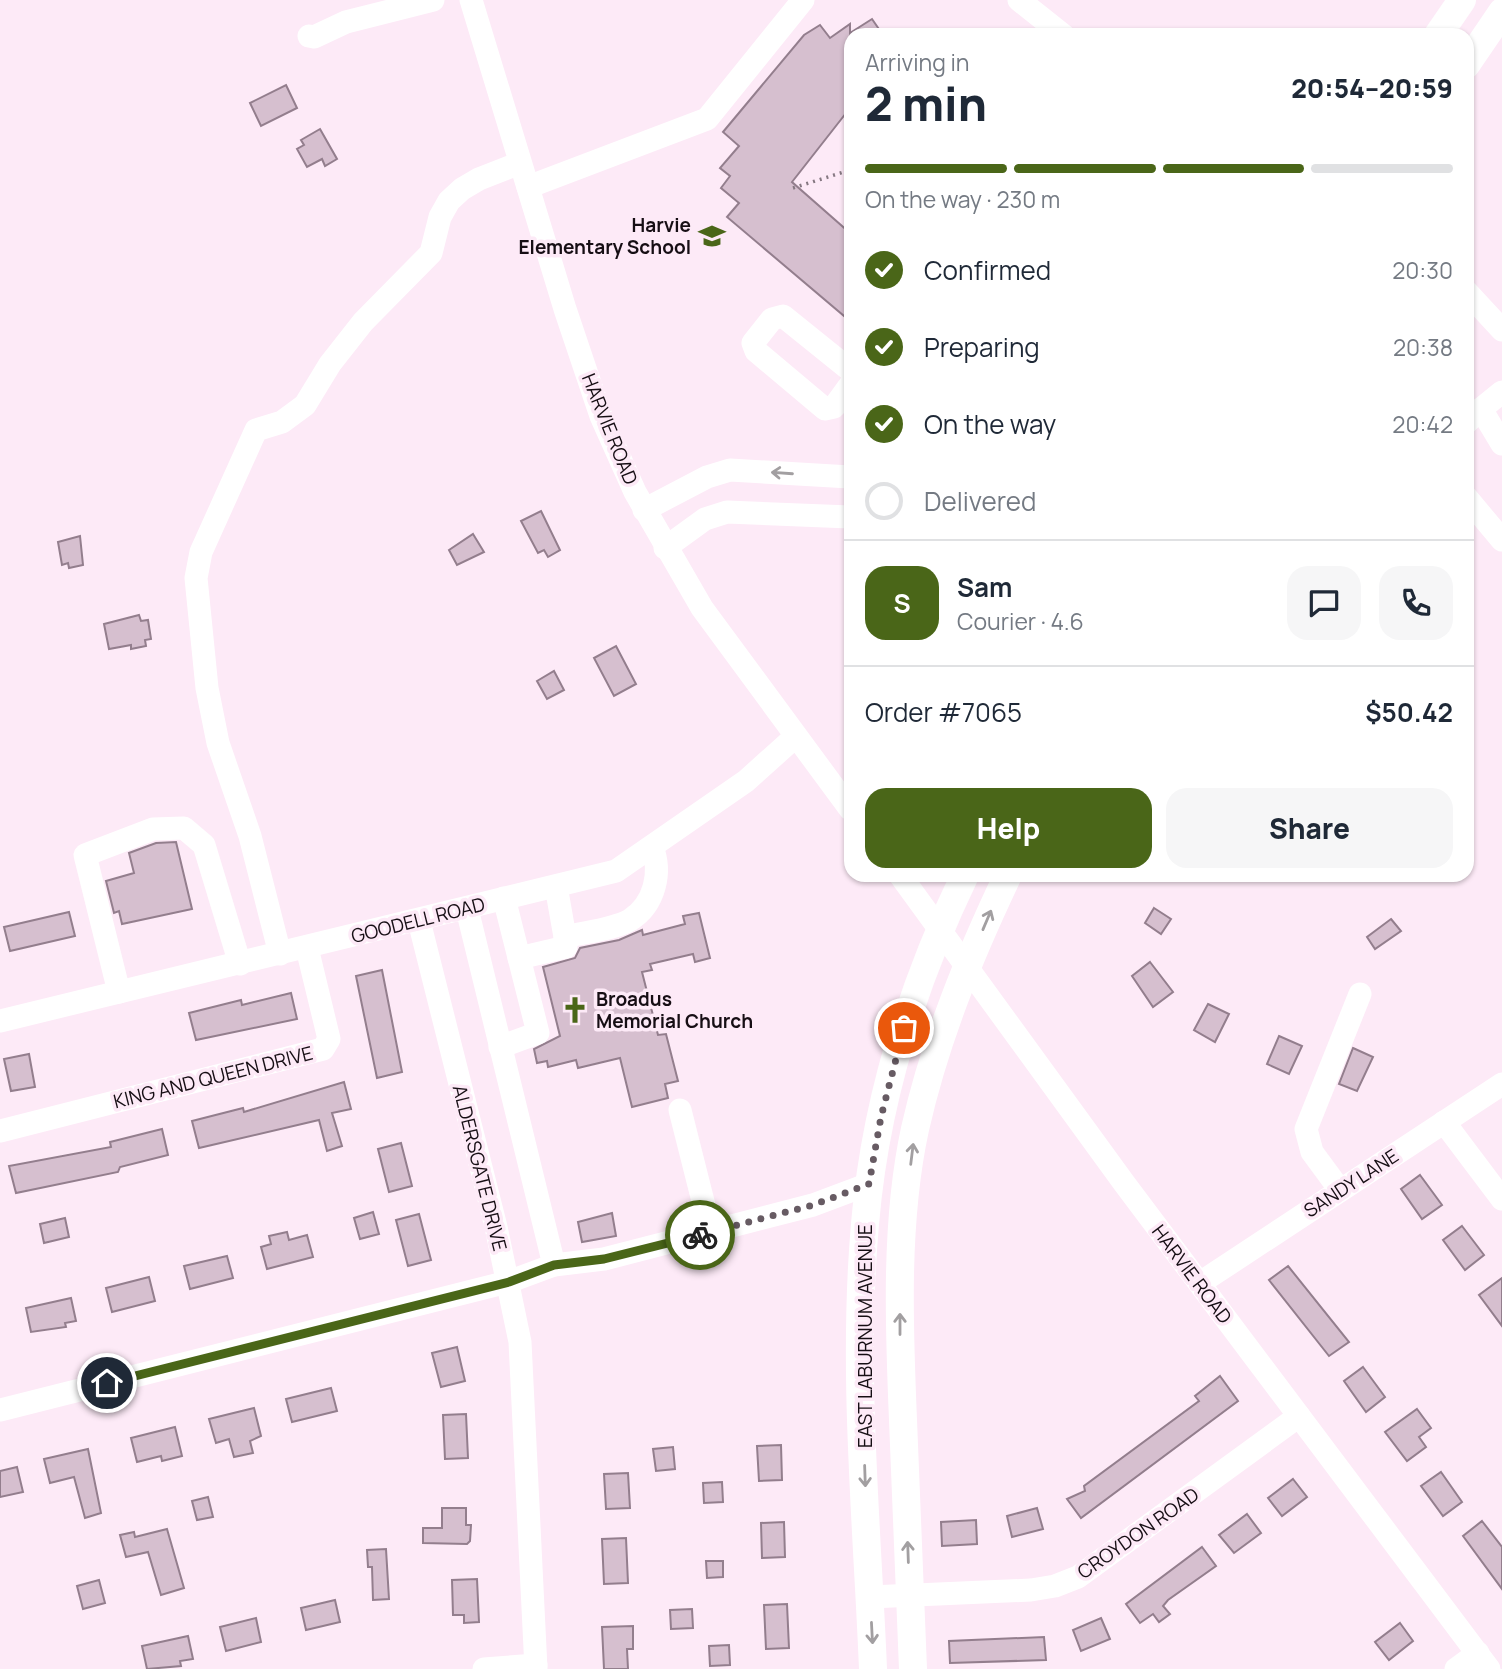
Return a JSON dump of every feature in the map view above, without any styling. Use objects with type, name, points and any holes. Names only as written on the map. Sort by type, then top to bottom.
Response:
[{"type":"main road","points":[[1443,28],[1462,0]]},
{"type":"main road","points":[[1474,53],[1502,12]]},
{"type":"main road","name":"EAST LABURNUM AVENUE","points":[[873,1669],[861,1382],[862,1276],[869,1184],[896,1052],[919,979],[962,882]]},
{"type":"main road","name":"EAST LABURNUM AVENUE","points":[[913,1669],[900,1354],[900,1266],[908,1186],[915,1131],[938,1041],[1004,882]]},
{"type":"street","points":[[309,36],[323,34],[346,22],[433,0]]},
{"type":"street","name":"HARVIE ROAD","points":[[471,0],[601,416],[644,510],[702,608],[844,800]]},
{"type":"street","points":[[528,187],[707,119],[803,0]]},
{"type":"street","points":[[1019,0],[1054,28]]},
{"type":"street","points":[[280,954],[250,836],[218,743],[207,688],[196,578],[201,552],[256,430],[282,422],[305,405],[330,363],[363,322],[431,253],[440,217],[449,201],[462,188],[520,163]]},
{"type":"street","points":[[1474,300],[1502,330]]},
{"type":"street","points":[[844,365],[783,316],[772,319],[753,343],[756,351],[825,409],[834,407],[844,398]]},
{"type":"street","points":[[1502,392],[1474,416],[1502,444]]},
{"type":"street","points":[[644,510],[708,477],[730,470],[844,477]]},
{"type":"street","points":[[1474,507],[1502,540]]},
{"type":"street","points":[[665,548],[705,519],[727,512],[844,517]]},
{"type":"street","name":"GOODELL ROAD","points":[[0,1021],[616,871],[746,781],[796,736]]},
{"type":"street","points":[[119,992],[85,855],[153,829],[184,828],[204,845],[240,964]]},
{"type":"street","points":[[565,937],[632,918],[652,892],[658,877],[659,867],[652,847]]},
{"type":"street","name":"HARVIE ROAD","points":[[906,882],[1035,1062],[1483,1661]]},
{"type":"street","points":[[519,958],[566,947],[556,886]]},
{"type":"street","points":[[500,1047],[538,1033],[505,898]]},
{"type":"street","points":[[467,909],[554,1265]]},
{"type":"street","name":"ALDERSGATE DRIVE","points":[[419,921],[509,1282],[524,1378],[536,1667]]},
{"type":"street","name":"KING AND QUEEN DRIVE","points":[[0,1130],[323,1049],[329,1039],[307,948]]},
{"type":"street","points":[[1340,1190],[1312,1152],[1306,1129],[1360,994]]},
{"type":"street","name":"SANDY LANE","points":[[1200,1283],[1502,1084]]},
{"type":"street","points":[[680,1110],[711,1233]]},
{"type":"street","points":[[1444,1122],[1502,1199]]},
{"type":"street","points":[[0,1410],[509,1282],[554,1265],[604,1259],[711,1233],[813,1205],[869,1184]]},
{"type":"street","name":"CROYDON ROAD","points":[[870,1597],[1031,1590],[1055,1586],[1078,1577],[1299,1416]]},
{"type":"street","points":[[1456,1669],[1483,1661]]},
{"type":"street","points":[[484,1669],[536,1667]]},
{"type":"path","points":[[793,188],[844,172]]},
{"type":"building","points":[[872,19],[878,28],[858,28]]},
{"type":"building","points":[[820,25],[830,38],[844,28],[844,116],[792,182],[844,228],[844,316],[727,217],[739,203],[721,188],[730,176],[720,168],[739,146],[723,132],[804,35]]},
{"type":"building","points":[[286,85],[297,108],[261,126],[250,103]]},
{"type":"building","points":[[320,129],[337,159],[325,166],[322,159],[307,167],[297,149],[304,145],[301,140]]},
{"type":"building","points":[[541,511],[560,550],[548,557],[544,550],[538,553],[521,521]]},
{"type":"building","points":[[473,534],[484,552],[457,565],[449,550]]},
{"type":"building","points":[[80,536],[83,565],[69,568],[68,563],[62,565],[58,542]]},
{"type":"building","points":[[139,615],[141,621],[148,620],[151,639],[145,640],[146,646],[131,649],[131,645],[109,649],[104,624]]},
{"type":"building","points":[[616,646],[636,684],[614,696],[594,658]]},
{"type":"building","points":[[554,671],[564,690],[547,699],[537,681]]},
{"type":"building","points":[[176,842],[192,909],[122,924],[119,911],[114,913],[106,881],[134,873],[129,853],[156,843]]},
{"type":"building","points":[[1154,908],[1171,919],[1161,934],[1145,923]]},
{"type":"building","points":[[69,912],[75,936],[10,951],[4,927]]},
{"type":"building","name":"Broadus Memorial Church","points":[[699,913],[710,958],[695,962],[693,954],[650,964],[652,970],[642,972],[658,1035],[666,1034],[678,1081],[665,1084],[668,1098],[632,1107],[620,1058],[578,1068],[576,1060],[548,1067],[547,1061],[537,1063],[534,1049],[560,1036],[543,967],[575,958],[580,948],[619,940],[642,930],[643,935],[685,924],[683,916]]},
{"type":"building","points":[[1391,919],[1401,931],[1375,949],[1367,937]]},
{"type":"building","points":[[1150,962],[1173,992],[1153,1007],[1132,976]]},
{"type":"building","points":[[382,970],[402,1072],[377,1078],[356,976]]},
{"type":"building","points":[[291,993],[297,1019],[196,1040],[189,1013],[241,1000],[242,1005]]},
{"type":"building","points":[[1208,1004],[1229,1014],[1215,1042],[1194,1030]]},
{"type":"building","points":[[1279,1036],[1302,1046],[1289,1074],[1267,1064]]},
{"type":"building","points":[[1353,1048],[1373,1057],[1357,1091],[1339,1084]]},
{"type":"building","points":[[29,1054],[35,1087],[11,1091],[4,1059]]},
{"type":"building","points":[[344,1082],[351,1109],[332,1113],[342,1146],[327,1151],[319,1120],[199,1148],[192,1121],[243,1108],[244,1112]]},
{"type":"building","points":[[162,1129],[168,1155],[120,1167],[118,1172],[16,1193],[9,1166],[111,1147],[110,1142]]},
{"type":"building","points":[[401,1143],[412,1186],[389,1192],[378,1149]]},
{"type":"building","points":[[1420,1175],[1442,1205],[1422,1219],[1401,1189]]},
{"type":"building","points":[[373,1212],[379,1234],[360,1239],[354,1218]]},
{"type":"building","points":[[612,1213],[616,1236],[582,1242],[578,1222]]},
{"type":"building","points":[[419,1214],[431,1260],[408,1266],[396,1220]]},
{"type":"building","points":[[65,1218],[69,1237],[44,1243],[40,1224]]},
{"type":"building","points":[[1462,1226],[1484,1255],[1465,1270],[1443,1240]]},
{"type":"building","points":[[287,1232],[289,1240],[307,1235],[313,1257],[267,1269],[261,1247],[271,1244],[269,1236]]},
{"type":"building","points":[[227,1256],[233,1278],[190,1289],[184,1266]]},
{"type":"building","points":[[1288,1266],[1349,1342],[1329,1356],[1269,1280]]},
{"type":"building","points":[[149,1277],[155,1301],[112,1312],[106,1288]]},
{"type":"building","points":[[1502,1278],[1502,1326],[1479,1295]]},
{"type":"building","points":[[71,1298],[76,1321],[65,1323],[66,1327],[31,1332],[26,1308]]},
{"type":"building","points":[[457,1347],[465,1381],[441,1387],[432,1353]]},
{"type":"building","points":[[1363,1367],[1385,1397],[1366,1412],[1344,1381]]},
{"type":"building","points":[[1220,1376],[1238,1401],[1081,1518],[1067,1499],[1085,1491],[1084,1486],[1199,1401],[1195,1396]]},
{"type":"building","points":[[331,1388],[337,1411],[292,1422],[286,1399]]},
{"type":"building","points":[[254,1408],[261,1436],[250,1441],[253,1453],[234,1457],[229,1439],[216,1443],[209,1419]]},
{"type":"building","points":[[1417,1409],[1431,1428],[1419,1437],[1426,1447],[1407,1461],[1385,1432]]},
{"type":"building","points":[[466,1414],[468,1458],[445,1459],[443,1415]]},
{"type":"building","points":[[175,1427],[182,1456],[162,1461],[161,1456],[137,1462],[131,1438]]},
{"type":"building","points":[[781,1445],[782,1480],[759,1481],[757,1446]]},
{"type":"building","points":[[673,1447],[675,1469],[656,1471],[653,1449]]},
{"type":"building","points":[[88,1449],[101,1513],[85,1518],[74,1477],[50,1483],[44,1459]]},
{"type":"building","points":[[17,1467],[23,1492],[0,1497],[0,1471]]},
{"type":"building","points":[[1441,1472],[1462,1502],[1443,1516],[1421,1486]]},
{"type":"building","points":[[628,1473],[630,1508],[606,1509],[604,1474]]},
{"type":"building","points":[[1293,1479],[1307,1497],[1282,1516],[1268,1498]]},
{"type":"building","points":[[722,1482],[723,1502],[704,1503],[703,1483]]},
{"type":"building","points":[[208,1497],[213,1517],[197,1520],[192,1501]]},
{"type":"building","points":[[442,1508],[466,1508],[466,1525],[471,1525],[470,1541],[467,1544],[423,1543],[423,1528],[442,1528]]},
{"type":"building","points":[[1037,1508],[1043,1529],[1012,1537],[1007,1516]]},
{"type":"building","points":[[1247,1514],[1261,1533],[1234,1553],[1219,1535]]},
{"type":"building","points":[[976,1520],[977,1544],[942,1546],[941,1522]]},
{"type":"building","points":[[1482,1521],[1502,1547],[1502,1589],[1463,1536]]},
{"type":"building","points":[[784,1522],[785,1557],[762,1558],[761,1523]]},
{"type":"building","points":[[167,1529],[184,1588],[161,1595],[148,1552],[126,1557],[120,1535],[134,1532],[135,1537]]},
{"type":"building","points":[[626,1538],[628,1583],[604,1584],[602,1539]]},
{"type":"building","points":[[1202,1547],[1216,1566],[1168,1600],[1163,1606],[1170,1614],[1159,1622],[1153,1614],[1140,1623],[1126,1604]]},
{"type":"building","points":[[386,1549],[389,1599],[373,1600],[372,1567],[368,1567],[367,1550]]},
{"type":"building","points":[[706,1561],[723,1561],[723,1577],[707,1578]]},
{"type":"building","points":[[477,1579],[479,1622],[464,1623],[464,1615],[453,1615],[452,1580]]},
{"type":"building","points":[[99,1580],[105,1603],[83,1609],[77,1586]]},
{"type":"building","points":[[335,1600],[340,1622],[306,1630],[301,1608]]},
{"type":"building","points":[[787,1604],[789,1648],[766,1649],[764,1605]]},
{"type":"building","points":[[692,1609],[693,1628],[671,1629],[670,1610]]},
{"type":"building","points":[[256,1618],[261,1642],[226,1651],[220,1627]]},
{"type":"building","points":[[1101,1618],[1110,1639],[1081,1651],[1073,1630]]},
{"type":"building","points":[[1400,1623],[1413,1641],[1389,1660],[1375,1642]]},
{"type":"building","points":[[633,1626],[633,1649],[627,1649],[628,1669],[604,1669],[602,1627]]},
{"type":"building","points":[[188,1636],[193,1659],[180,1661],[181,1666],[147,1669],[142,1646]]},
{"type":"building","points":[[1044,1637],[1046,1660],[950,1663],[949,1641]]},
{"type":"building","points":[[729,1645],[730,1665],[710,1666],[709,1646]]},
{"type":"way so far","points":[[700,1235],[813,1205],[869,1184],[881,1117],[904,1028]]},
{"type":"place","name":"Harvie Elementary School","points":[[712,236]]},
{"type":"place","name":"Broadus Memorial Church","points":[[575,1010]]},
{"type":"route","points":[[107,1383],[509,1282],[554,1265],[604,1259],[700,1235]]}]
